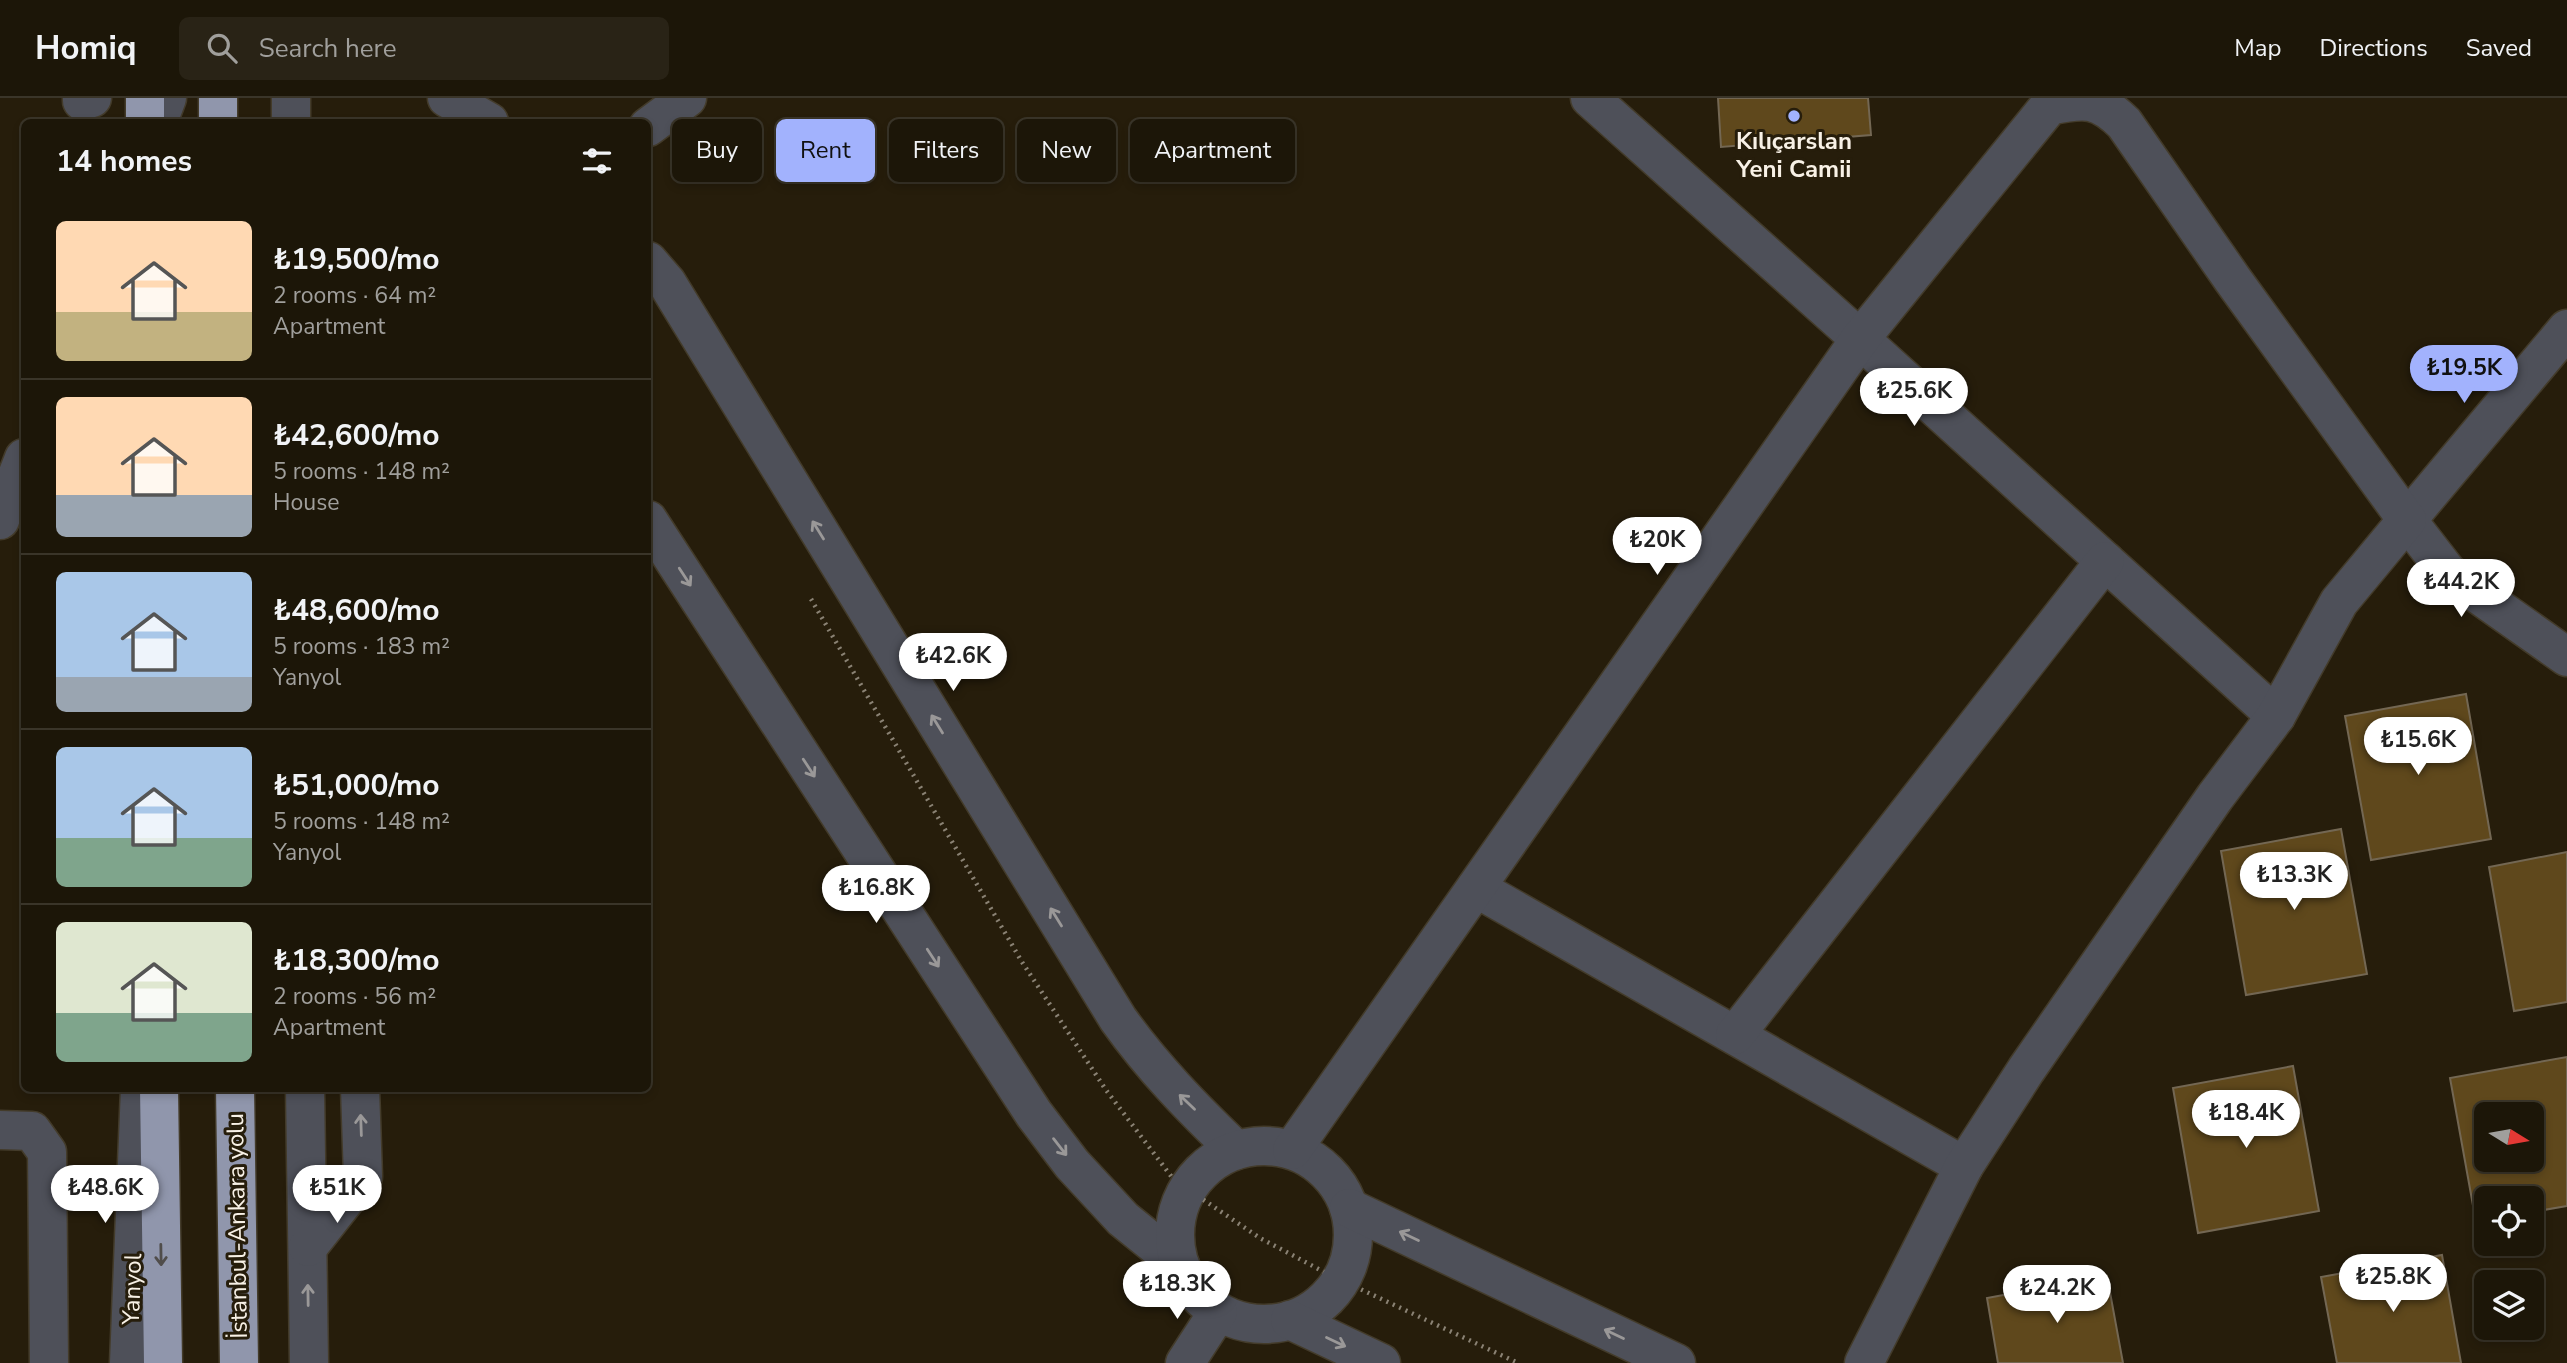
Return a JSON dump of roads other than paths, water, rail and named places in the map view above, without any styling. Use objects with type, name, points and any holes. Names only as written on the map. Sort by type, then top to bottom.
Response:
[{"type":"highway","points":[[145,98],[145,119]]},
{"type":"highway","points":[[218,98],[218,119]]},
{"type":"highway","points":[[159,1092],[163,1363]]},
{"type":"highway","name":"İstanbul-Ankara yolu","points":[[234,1092],[239,1363]]},
{"type":"street","points":[[159,119],[167,98]]},
{"type":"street","points":[[177,119],[178,98]]},
{"type":"street","points":[[291,98],[291,119]]},
{"type":"street","points":[[447,98],[484,119]]},
{"type":"street","points":[[651,125],[687,98]]},
{"type":"street","points":[[1590,98],[2276,716]]},
{"type":"street","points":[[1292,1150],[1860,339],[2049,106],[2067,100],[2090,98],[2108,104],[2448,573],[2567,657]]},
{"type":"street","points":[[651,265],[667,284],[1118,1019],[1180,1096],[1236,1150]]},
{"type":"street","points":[[1864,1363],[1964,1166],[2049,1035],[2215,797],[2276,716],[2339,602],[2567,329]]},
{"type":"street","points":[[0,520],[21,466]]},
{"type":"street","points":[[651,525],[1034,1114],[1072,1164],[1122,1219],[1180,1265]]},
{"type":"street","points":[[1735,1035],[2105,561]]},
{"type":"street","points":[[1476,888],[1964,1166]]},
{"type":"street","name":"Yanyol","points":[[130,1363],[140,1092]]},
{"type":"street","points":[[305,1092],[309,1363]]},
{"type":"street","points":[[308,1247],[363,1177],[360,1092]]},
{"type":"street","points":[[0,1130],[32,1131],[47,1152],[49,1363]]},
{"type":"street","points":[[1264,1145],[1292,1150],[1317,1163],[1337,1182],[1349,1208],[1354,1238],[1347,1269],[1331,1295],[1307,1314],[1278,1324],[1247,1323],[1218,1312],[1194,1292],[1180,1265],[1174,1237],[1179,1209],[1188,1190],[1211,1163],[1236,1150],[1264,1145]]},
{"type":"street","points":[[1349,1208],[1676,1363]]},
{"type":"street","points":[[1185,1363],[1218,1312]]},
{"type":"street","points":[[1290,1320],[1381,1363]]},
{"type":"place","name":"Kılıçarslan Yeni Camii","points":[[1794,116]]}]
